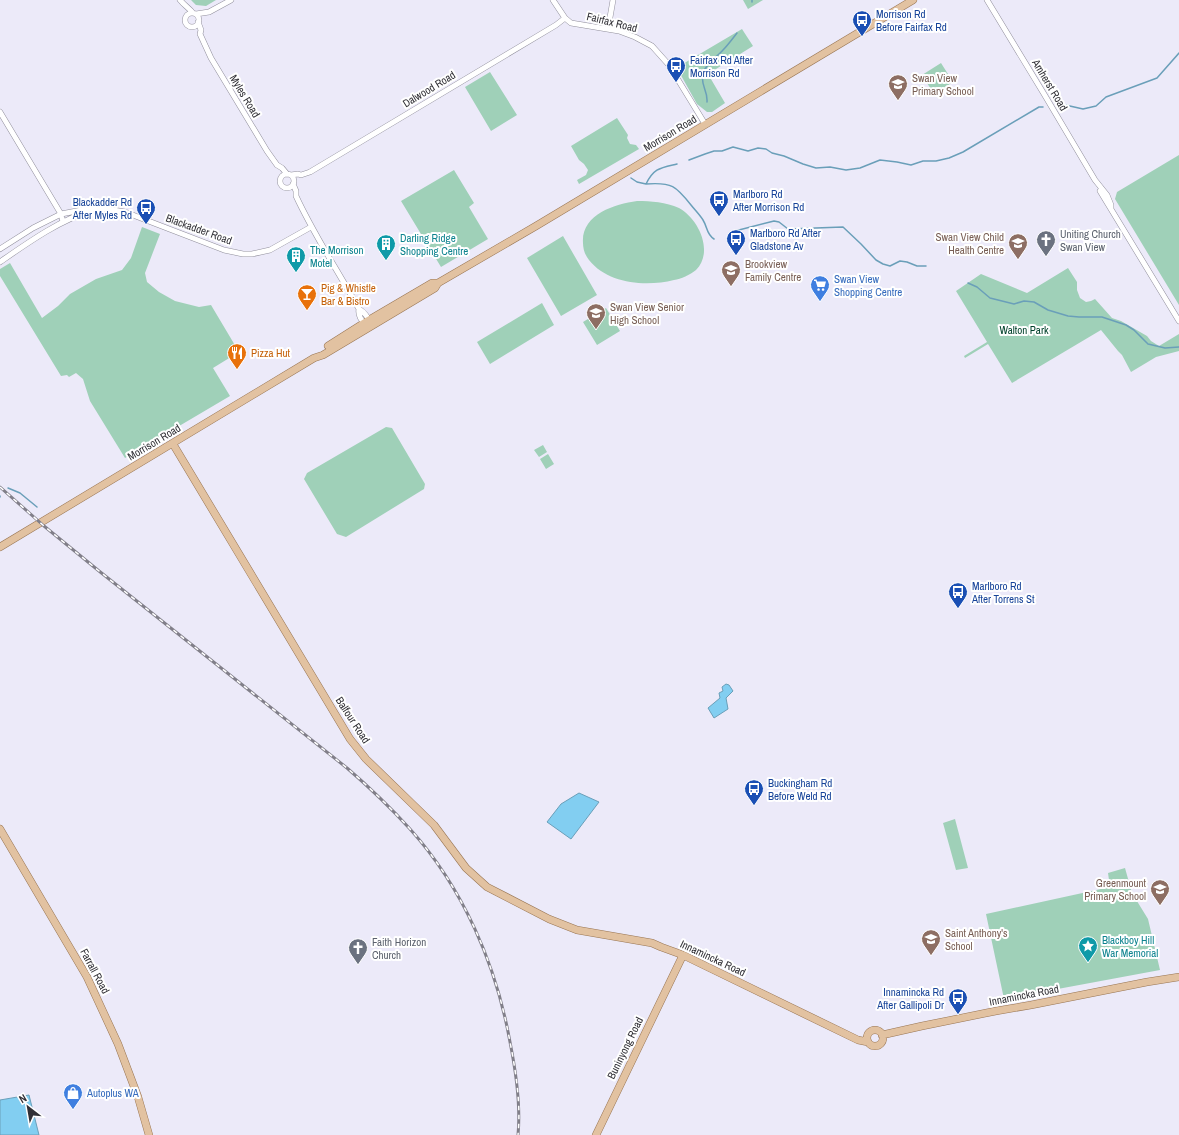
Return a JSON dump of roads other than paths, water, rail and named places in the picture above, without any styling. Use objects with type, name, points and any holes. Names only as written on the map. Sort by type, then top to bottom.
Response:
[{"type":"main road","name":"Morrison Road","points":[[1,547],[173,444],[314,358],[321,352],[368,324],[435,288],[438,283],[913,0]]},
{"type":"main road","name":"Balfour Road","points":[[173,444],[350,738],[366,759],[434,825],[466,868],[487,887],[562,925],[577,930],[620,937],[639,942]]},
{"type":"main road","name":"Farrall Road","points":[[0,829],[87,977],[97,997],[118,1044],[138,1097],[149,1135]]},
{"type":"main road","name":"Innamincka Road","points":[[639,942],[652,946],[659,946],[681,954],[843,1033],[868,1038]]},
{"type":"main road","name":"Buninyong Road","points":[[596,1135],[674,971],[677,968],[681,954]]},
{"type":"main road","name":"Innamincka Road","points":[[1147,982],[1179,973]]},
{"type":"main road","name":"Innamincka Road","points":[[882,1037],[905,1030],[1179,977]]},
{"type":"main road","points":[[873,1031],[877,1031],[882,1037],[880,1044],[875,1046],[871,1045],[868,1038],[873,1031]]},
{"type":"street","name":"Myles Road","points":[[180,0],[184,6],[190,9],[198,17],[201,30],[200,34]]},
{"type":"street","points":[[192,26],[196,25],[209,12],[231,0]]},
{"type":"street","points":[[553,0],[565,18]]},
{"type":"street","points":[[608,29],[613,0]]},
{"type":"street","name":"Amherst Road","points":[[987,0],[1044,94],[1095,184],[1179,320]]},
{"type":"street","name":"Myles Road","points":[[184,6],[187,23],[200,34],[211,58],[267,151],[278,165],[289,175],[296,196],[311,227],[358,309],[358,313],[368,324]]},
{"type":"street","points":[[186,17],[189,14],[209,12]]},
{"type":"street","name":"Fairfax Road","points":[[565,18],[571,22],[608,29],[635,37],[648,44],[658,52],[669,65],[705,124]]},
{"type":"street","name":"Dalwood Road","points":[[289,175],[301,175],[310,172],[556,25],[565,18]]},
{"type":"street","points":[[0,112],[61,214],[63,222]]},
{"type":"street","name":"Myles Road","points":[[278,165],[282,185],[291,184]]},
{"type":"street","points":[[281,177],[289,175]]},
{"type":"street","name":"Dalwood Road","points":[[291,184],[301,175]]},
{"type":"street","name":"Blackadder Road","points":[[0,249],[33,228],[61,214],[87,209],[116,210],[125,212],[224,250],[243,254],[252,254],[270,250],[311,227]]},
{"type":"street","name":"Blackadder Road","points":[[0,262],[63,222],[79,215],[100,209]]},
{"type":"street","points":[[14,240],[20,249]]},
{"type":"water","points":[[726,684],[729,685],[733,691],[726,698],[728,709],[714,718],[708,708],[720,698],[719,693],[723,691],[722,687]]},
{"type":"water","points":[[579,793],[599,802],[571,839],[547,822],[561,804]]},
{"type":"water","points":[[29,1095],[39,1135],[0,1135],[0,1100]]},
{"type":"waterway","points":[[707,102],[702,81],[704,70],[737,33]]},
{"type":"waterway","points":[[1061,104],[1083,109],[1096,106],[1106,97],[1157,78],[1179,53]]},
{"type":"waterway","points":[[689,160],[714,151],[722,151],[733,147],[748,151],[758,148],[766,149],[772,153],[816,168],[830,167],[846,170],[860,168],[880,160],[911,165],[923,161],[936,161],[949,158],[963,152],[1039,107],[1043,107]]},
{"type":"waterway","points":[[631,178],[637,182],[646,184],[652,175],[658,170],[677,164]]},
{"type":"waterway","points":[[646,184],[662,184],[677,189],[700,216],[705,223],[708,233],[714,239]]},
{"type":"waterway","points":[[735,231],[774,221],[779,222],[788,229],[843,227],[876,260],[883,264],[890,266],[900,261],[917,266],[926,266]]},
{"type":"waterway","points":[[968,283],[977,287],[990,298],[1014,304],[1024,301],[1034,302],[1048,310],[1068,316],[1102,317],[1126,325],[1134,330],[1148,344],[1165,348],[1179,347]]},
{"type":"waterway","points":[[8,488],[20,493],[37,507]]},
{"type":"railway","points":[[0,487],[44,526],[99,571],[347,768],[395,813],[429,852],[446,876],[475,928],[496,984],[504,1013],[516,1076],[519,1112],[518,1135]]},
{"type":"place","name":"Morrison Rd Before Fairfax Rd","points":[[862,37]]},
{"type":"place","name":"Fairfax Rd After Morrison Rd","points":[[676,83]]},
{"type":"place","name":"Swan View Primary School","points":[[898,101]]},
{"type":"place","name":"Marlboro Rd After Morrison Rd","points":[[719,217]]},
{"type":"place","name":"Blackadder Rd After Myles Rd","points":[[146,225]]},
{"type":"place","name":"Marlboro Rd After Gladstone Av","points":[[736,256]]},
{"type":"place","name":"Uniting Church Swan View","points":[[1046,257]]},
{"type":"place","name":"Swan View Child Health Centre","points":[[1018,260]]},
{"type":"place","name":"Darling Ridge Shopping Centre","points":[[386,261]]},
{"type":"place","name":"The Morrison Motel","points":[[296,273]]},
{"type":"place","name":"Brookview Family Centre","points":[[731,287]]},
{"type":"place","name":"Swan View Shopping Centre","points":[[820,302]]},
{"type":"place","name":"Pig & Whistle Bar & Bistro","points":[[307,311]]},
{"type":"place","name":"Swan View Senior High School","points":[[596,330]]},
{"type":"place","name":"Pizza Hut","points":[[237,370]]},
{"type":"place","name":"Marlboro Rd After Torrens St","points":[[958,609]]},
{"type":"place","name":"Buckingham Rd Before Weld Rd","points":[[754,806]]},
{"type":"place","name":"Greenmount Primary School","points":[[1160,906]]},
{"type":"place","name":"Saint Anthony's School","points":[[931,956]]},
{"type":"place","name":"Blackboy Hill War Memorial","points":[[1088,963]]},
{"type":"place","name":"Faith Horizon Church","points":[[358,965]]},
{"type":"place","name":"Innamincka Rd After Gallipoli Dr","points":[[958,1015]]},
{"type":"place","name":"Autoplus WA","points":[[73,1110]]},
{"type":"park label","name":"Walton Park","points":[[1024,330]]}]
